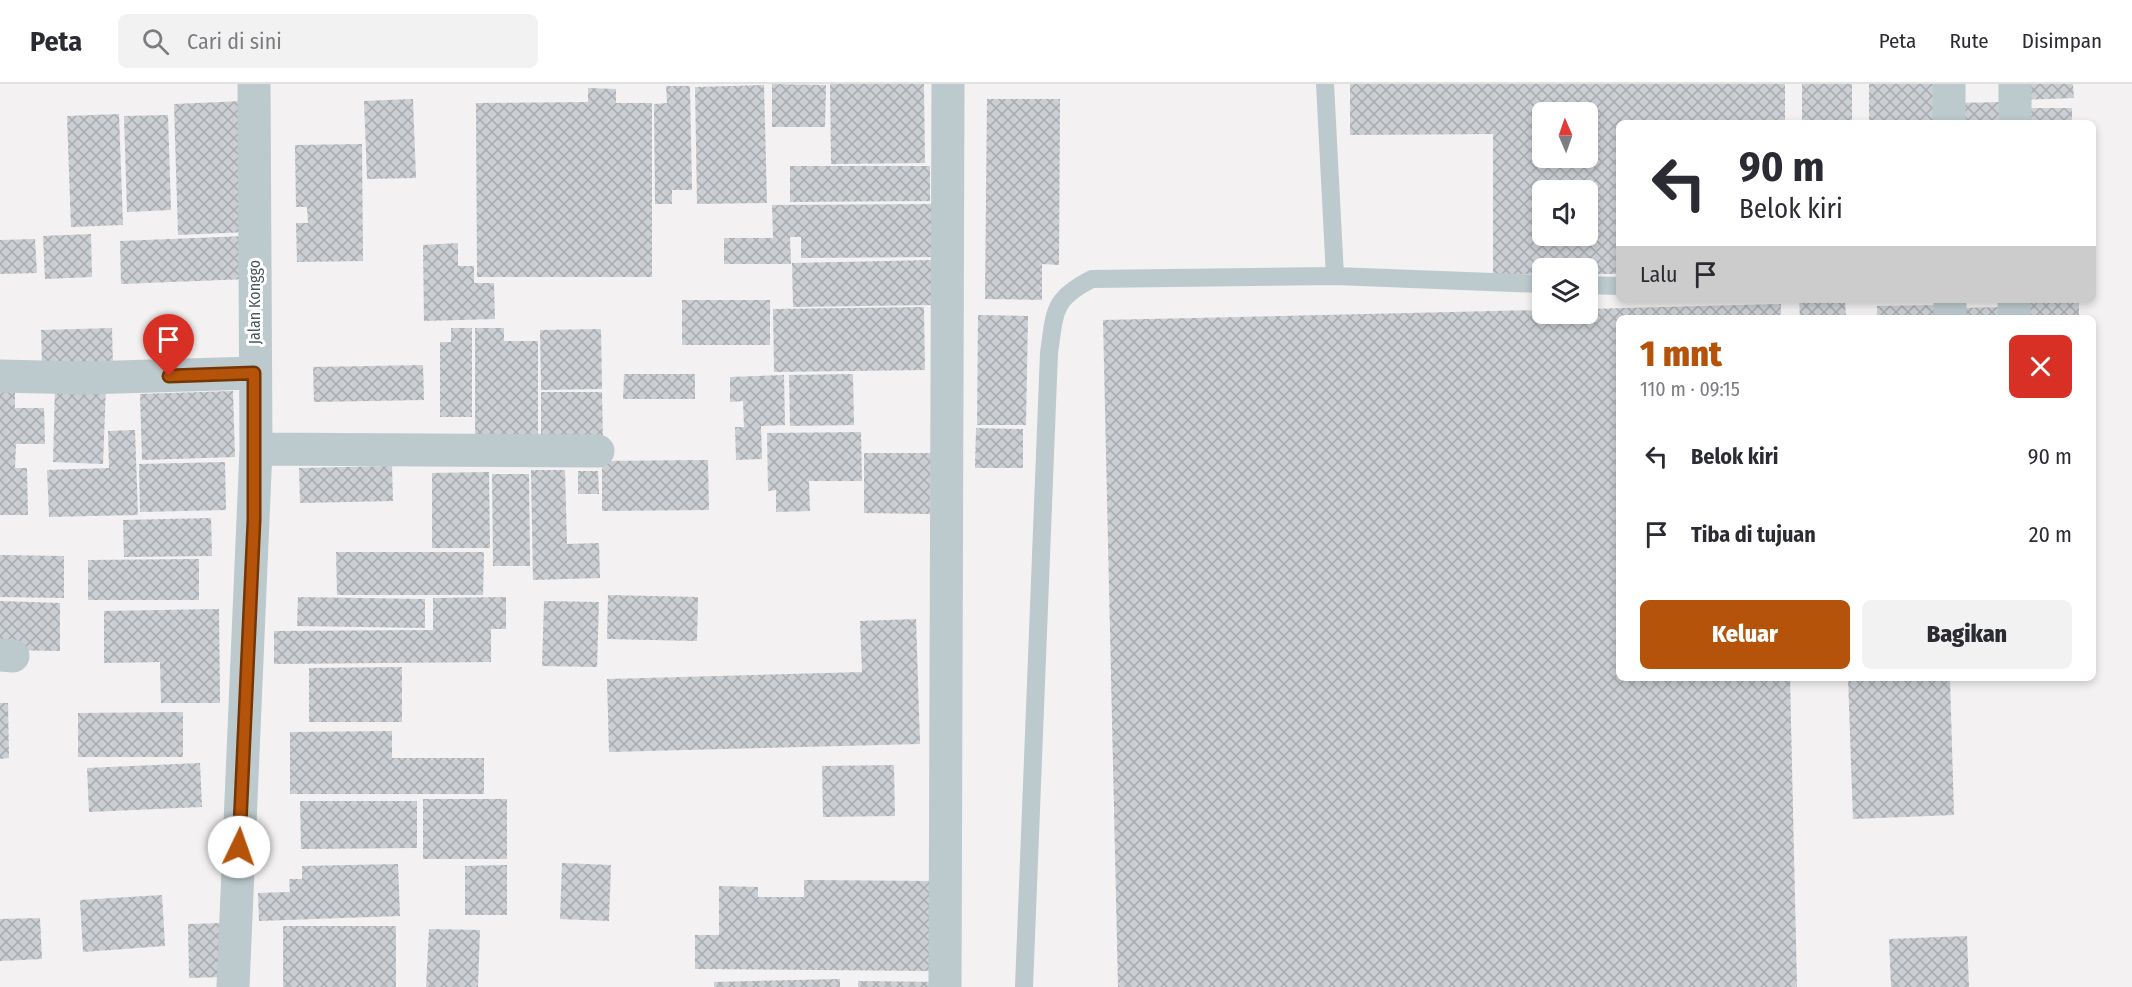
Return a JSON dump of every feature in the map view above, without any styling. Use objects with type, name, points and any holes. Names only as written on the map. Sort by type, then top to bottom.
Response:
[{"type":"street","name":"Jalan Konggo","points":[[233,987],[256,449],[254,84]]},
{"type":"street","points":[[945,987],[948,84]]},
{"type":"street","points":[[1949,84],[1949,120]]},
{"type":"street","points":[[2015,84],[2015,120]]},
{"type":"street","points":[[0,376],[84,378],[254,373]]},
{"type":"street","points":[[256,449],[598,451]]},
{"type":"lane","points":[[1325,84],[1335,276]]},
{"type":"lane","points":[[1024,987],[1049,353],[1056,309],[1071,290],[1092,279],[1335,276],[1532,284]]},
{"type":"lane","points":[[1598,285],[1616,286]]},
{"type":"building","points":[[772,84],[826,85],[825,127],[772,127]]},
{"type":"building","points":[[830,84],[924,84],[925,163],[831,164]]},
{"type":"building","points":[[1350,84],[1785,84],[1785,120],[1616,120],[1616,274],[1598,274],[1598,258],[1532,258],[1532,274],[1493,274],[1493,134],[1350,135]]},
{"type":"building","points":[[1802,84],[1852,84],[1852,120],[1802,120]]},
{"type":"building","points":[[1869,84],[1942,84],[1943,120],[1869,120]]},
{"type":"building","points":[[2022,84],[2073,84],[2074,98],[2022,100]]},
{"type":"building","points":[[764,85],[767,203],[697,204],[695,87]]},
{"type":"building","points":[[666,86],[690,86],[692,190],[672,190],[672,204],[655,204],[654,104],[667,103]]},
{"type":"building","points":[[588,88],[616,89],[616,103],[652,103],[652,277],[477,277],[476,103],[588,102]]},
{"type":"building","points":[[413,99],[416,178],[367,179],[364,101]]},
{"type":"building","points":[[987,99],[1060,99],[1059,265],[1042,264],[1042,300],[985,299]]},
{"type":"building","points":[[244,101],[248,232],[178,235],[174,104]]},
{"type":"building","points":[[2001,102],[2002,120],[1955,120],[1955,103]]},
{"type":"building","points":[[2029,108],[2072,108],[2072,120],[2030,120]]},
{"type":"building","points":[[119,114],[123,225],[71,227],[67,116]]},
{"type":"building","points":[[168,115],[171,210],[127,212],[124,116]]},
{"type":"building","points":[[362,144],[363,261],[297,262],[296,223],[308,223],[307,207],[296,207],[295,145]]},
{"type":"building","points":[[790,166],[930,166],[930,201],[790,202]]},
{"type":"building","points":[[933,204],[934,257],[801,258],[801,237],[790,237],[791,264],[724,264],[724,238],[773,238],[772,205]]},
{"type":"building","points":[[91,234],[92,277],[45,279],[43,236]]},
{"type":"building","points":[[246,236],[248,279],[121,284],[120,241]]},
{"type":"building","points":[[35,239],[37,273],[0,274],[0,240]]},
{"type":"building","points":[[458,243],[458,266],[474,266],[474,283],[494,283],[495,319],[424,321],[423,245]]},
{"type":"building","points":[[934,260],[935,305],[793,307],[792,263]]},
{"type":"building","points":[[682,300],[770,300],[770,345],[682,345]]},
{"type":"building","points":[[1799,303],[1845,303],[1846,315],[1800,315]]},
{"type":"building","points":[[2026,303],[2079,303],[2079,315],[2027,315]]},
{"type":"building","points":[[1781,304],[1781,315],[1616,315],[1616,681],[1790,681],[1797,987],[1118,987],[1103,320],[1532,310],[1532,324],[1598,324],[1598,309]]},
{"type":"building","points":[[1941,305],[1942,315],[1877,315],[1877,306]]},
{"type":"building","points":[[924,307],[925,370],[774,372],[773,309]]},
{"type":"building","points":[[2007,307],[2007,315],[1957,315],[1957,308]]},
{"type":"building","points":[[978,315],[1028,316],[1026,425],[977,425]]},
{"type":"building","points":[[112,328],[113,368],[42,370],[41,330]]},
{"type":"building","points":[[451,328],[472,328],[472,417],[440,417],[440,342],[451,342]]},
{"type":"building","points":[[475,328],[504,328],[504,341],[538,341],[538,444],[475,444]]},
{"type":"building","points":[[601,329],[602,389],[541,390],[540,330]]},
{"type":"building","points":[[423,365],[424,400],[314,402],[313,367]]},
{"type":"building","points":[[624,374],[695,374],[695,399],[623,399]]},
{"type":"building","points":[[853,374],[854,425],[790,426],[789,375]]},
{"type":"building","points":[[784,375],[785,425],[761,426],[762,459],[736,460],[735,427],[744,427],[743,401],[730,402],[730,377]]},
{"type":"building","points":[[55,384],[106,385],[103,464],[53,462]]},
{"type":"building","points":[[0,387],[15,387],[15,408],[44,408],[45,444],[16,444],[15,468],[27,468],[28,515],[0,515]]},
{"type":"building","points":[[233,391],[235,457],[142,460],[140,394]]},
{"type":"building","points":[[541,392],[602,392],[603,444],[541,445]]},
{"type":"building","points":[[976,428],[1023,429],[1023,468],[975,468]]},
{"type":"building","points":[[135,430],[138,515],[49,517],[47,470],[109,468],[108,431]]},
{"type":"building","points":[[861,432],[862,481],[809,481],[810,511],[776,512],[776,490],[768,491],[767,433]]},
{"type":"building","points":[[864,453],[931,453],[930,514],[864,513]]},
{"type":"building","points":[[708,460],[709,510],[602,511],[602,461]]},
{"type":"building","points":[[225,462],[226,510],[140,512],[139,464]]},
{"type":"building","points":[[392,466],[393,501],[300,503],[299,468]]},
{"type":"building","points":[[531,470],[565,470],[567,544],[599,543],[600,578],[533,580]]},
{"type":"building","points":[[578,471],[598,471],[599,494],[578,494]]},
{"type":"building","points":[[489,472],[490,548],[432,548],[432,473]]},
{"type":"building","points":[[492,474],[529,474],[530,566],[493,566]]},
{"type":"building","points":[[211,518],[212,556],[124,557],[123,520]]},
{"type":"building","points":[[336,552],[484,552],[483,595],[337,595]]},
{"type":"building","points":[[0,555],[64,556],[64,598],[0,597]]},
{"type":"building","points":[[199,559],[199,600],[88,600],[88,560]]},
{"type":"building","points":[[608,595],[698,597],[697,641],[607,639]]},
{"type":"building","points":[[298,597],[425,599],[425,628],[297,626]]},
{"type":"building","points":[[506,597],[506,629],[491,629],[491,662],[274,664],[274,631],[433,630],[433,598]]},
{"type":"building","points":[[0,601],[60,603],[60,651],[0,650]]},
{"type":"building","points":[[544,601],[599,602],[597,667],[542,666]]},
{"type":"building","points":[[219,609],[220,703],[161,703],[160,662],[104,663],[104,611]]},
{"type":"building","points":[[916,619],[920,744],[609,752],[607,679],[862,672],[860,621]]},
{"type":"building","points":[[402,667],[402,722],[309,722],[309,668]]},
{"type":"building","points":[[1848,681],[1950,681],[1954,815],[1853,819]]},
{"type":"building","points":[[0,703],[8,703],[9,758],[0,759]]},
{"type":"building","points":[[183,712],[183,757],[78,757],[78,713]]},
{"type":"building","points":[[392,731],[392,758],[484,758],[484,794],[290,794],[290,732]]},
{"type":"building","points":[[200,763],[202,807],[89,812],[87,768]]},
{"type":"building","points":[[894,765],[895,816],[823,817],[822,766]]},
{"type":"building","points":[[423,799],[507,799],[507,859],[423,859]]},
{"type":"building","points":[[300,801],[417,801],[417,848],[301,849]]},
{"type":"building","points":[[562,863],[611,865],[609,921],[560,919]]},
{"type":"building","points":[[398,864],[400,916],[259,921],[258,893],[290,892],[289,879],[302,879],[302,866]]},
{"type":"building","points":[[507,865],[507,915],[465,915],[465,866]]},
{"type":"building","points":[[804,880],[935,881],[934,971],[695,969],[695,935],[719,935],[719,886],[758,887],[758,897],[804,897]]},
{"type":"building","points":[[162,895],[165,946],[83,952],[80,900]]},
{"type":"building","points":[[40,918],[42,959],[0,961],[0,919]]},
{"type":"building","points":[[223,923],[223,977],[189,978],[188,924]]},
{"type":"building","points":[[283,926],[396,926],[396,987],[283,987]]},
{"type":"building","points":[[429,929],[480,930],[478,987],[426,987]]},
{"type":"building","points":[[1967,936],[1969,987],[1891,987],[1889,939]]},
{"type":"building","points":[[840,979],[840,987],[714,987],[714,982]]},
{"type":"building","points":[[858,981],[942,982],[942,987],[858,987]]},
{"type":"route","points":[[169,376],[254,373],[256,449],[254,520],[239,847]]}]
